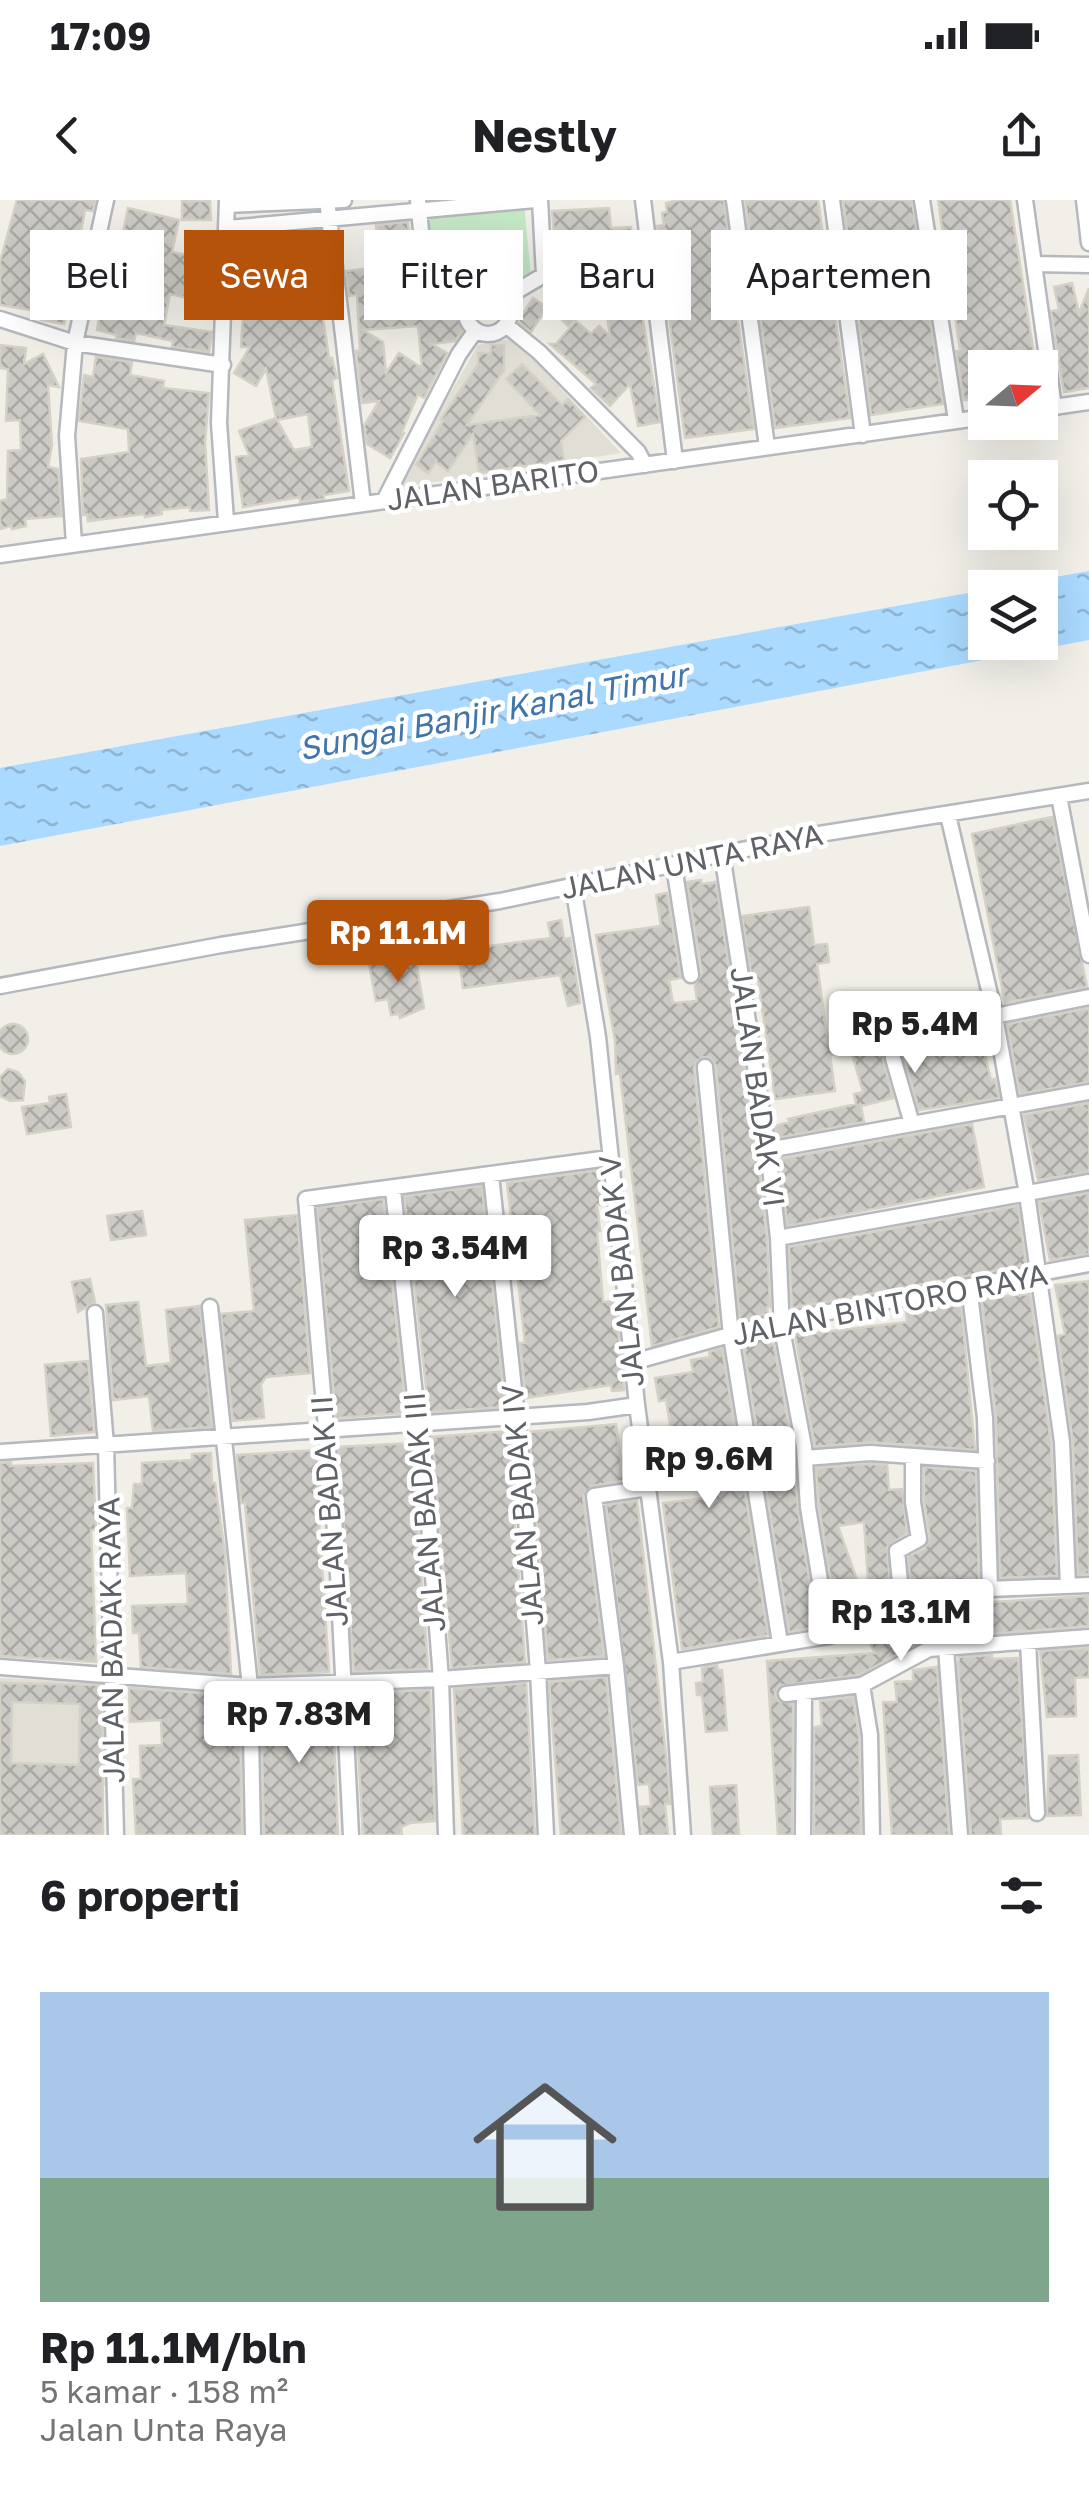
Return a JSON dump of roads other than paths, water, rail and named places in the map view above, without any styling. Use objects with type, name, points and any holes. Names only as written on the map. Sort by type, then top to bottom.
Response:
[{"type":"street","points":[[74,544],[67,436],[75,343],[106,200]]},
{"type":"street","points":[[226,521],[219,424],[227,202],[344,200]]},
{"type":"street","points":[[228,228],[328,219],[419,205],[538,200],[544,275],[523,287]]},
{"type":"street","points":[[642,200],[674,461]]},
{"type":"street","points":[[734,200],[767,447]]},
{"type":"street","points":[[832,200],[863,434]]},
{"type":"street","points":[[922,200],[956,420]]},
{"type":"street","points":[[1025,200],[1042,350]]},
{"type":"street","points":[[1084,200],[1089,243]]},
{"type":"street","points":[[327,201],[363,504]]},
{"type":"street","points":[[419,205],[421,230]]},
{"type":"street","points":[[1034,264],[1089,265]]},
{"type":"street","points":[[0,320],[75,343],[223,365]]},
{"type":"street","points":[[468,320],[486,334],[497,332],[508,320]]},
{"type":"street","points":[[506,325],[540,352],[638,452],[645,465]]},
{"type":"street","points":[[384,501],[459,354],[476,330]]},
{"type":"street","points":[[1058,406],[1089,402]]},
{"type":"street","name":"JALAN BARITO","points":[[0,555],[968,418]]},
{"type":"street","name":"JALAN UNTA RAYA","points":[[0,986],[143,958],[444,910],[813,835],[1089,791]]},
{"type":"street","points":[[1058,796],[1089,955]]},
{"type":"street","points":[[948,814],[995,1016],[1028,1194],[1062,1442],[1068,1586]]},
{"type":"street","name":"JALAN BADAK VI","points":[[722,854],[768,1150],[782,1321],[829,1636]]},
{"type":"street","points":[[674,866],[691,975]]},
{"type":"street","name":"JALAN BADAK V","points":[[572,886],[598,1037],[637,1405],[670,1662],[683,1835]]},
{"type":"street","points":[[995,1016],[1089,997]]},
{"type":"street","points":[[893,1058],[912,1124]]},
{"type":"street","points":[[705,1068],[732,1336],[780,1643]]},
{"type":"street","points":[[768,1150],[1089,1092]]},
{"type":"street","points":[[393,1190],[609,1158]]},
{"type":"street","name":"JALAN BADAK IV","points":[[491,1175],[538,1672],[546,1835]]},
{"type":"street","points":[[778,1238],[1089,1182]]},
{"type":"street","name":"JALAN BADAK II","points":[[351,1835],[337,1554],[305,1206],[308,1197],[316,1195],[393,1190]]},
{"type":"street","name":"JALAN BADAK III","points":[[393,1190],[420,1423],[441,1680],[446,1835]]},
{"type":"street","name":"JALAN BINTORO RAYA","points":[[633,1362],[782,1321],[1089,1264]]},
{"type":"street","points":[[969,1286],[985,1418],[990,1589]]},
{"type":"street","points":[[210,1307],[250,1686],[252,1835]]},
{"type":"street","name":"JALAN BADAK RAYA","points":[[95,1312],[106,1444],[116,1835]]},
{"type":"street","points":[[0,1452],[516,1417],[637,1405]]},
{"type":"street","points":[[805,1458],[870,1454],[987,1461]]},
{"type":"street","points":[[902,1604],[897,1551],[918,1542],[913,1458]]},
{"type":"street","points":[[632,1835],[594,1496],[648,1488]]},
{"type":"street","points":[[670,1662],[829,1636],[894,1614],[902,1604],[990,1589],[1089,1585]]},
{"type":"street","points":[[786,1694],[862,1685],[919,1652],[1089,1636]]},
{"type":"street","points":[[1028,1642],[1037,1813]]},
{"type":"street","points":[[946,1648],[960,1835]]},
{"type":"street","points":[[0,1667],[250,1686],[441,1680],[616,1666]]},
{"type":"street","points":[[862,1685],[870,1734],[872,1835]]},
{"type":"street","points":[[804,1692],[804,1835]]},
{"type":"water","points":[[1089,571],[1089,640],[1058,646],[1058,577]]},
{"type":"water","points":[[968,593],[968,660],[983,660],[0,846],[0,768]]},
{"type":"waterway","name":"Sungai Banjir Kanal Timur","points":[[535,704],[614,688]]}]
